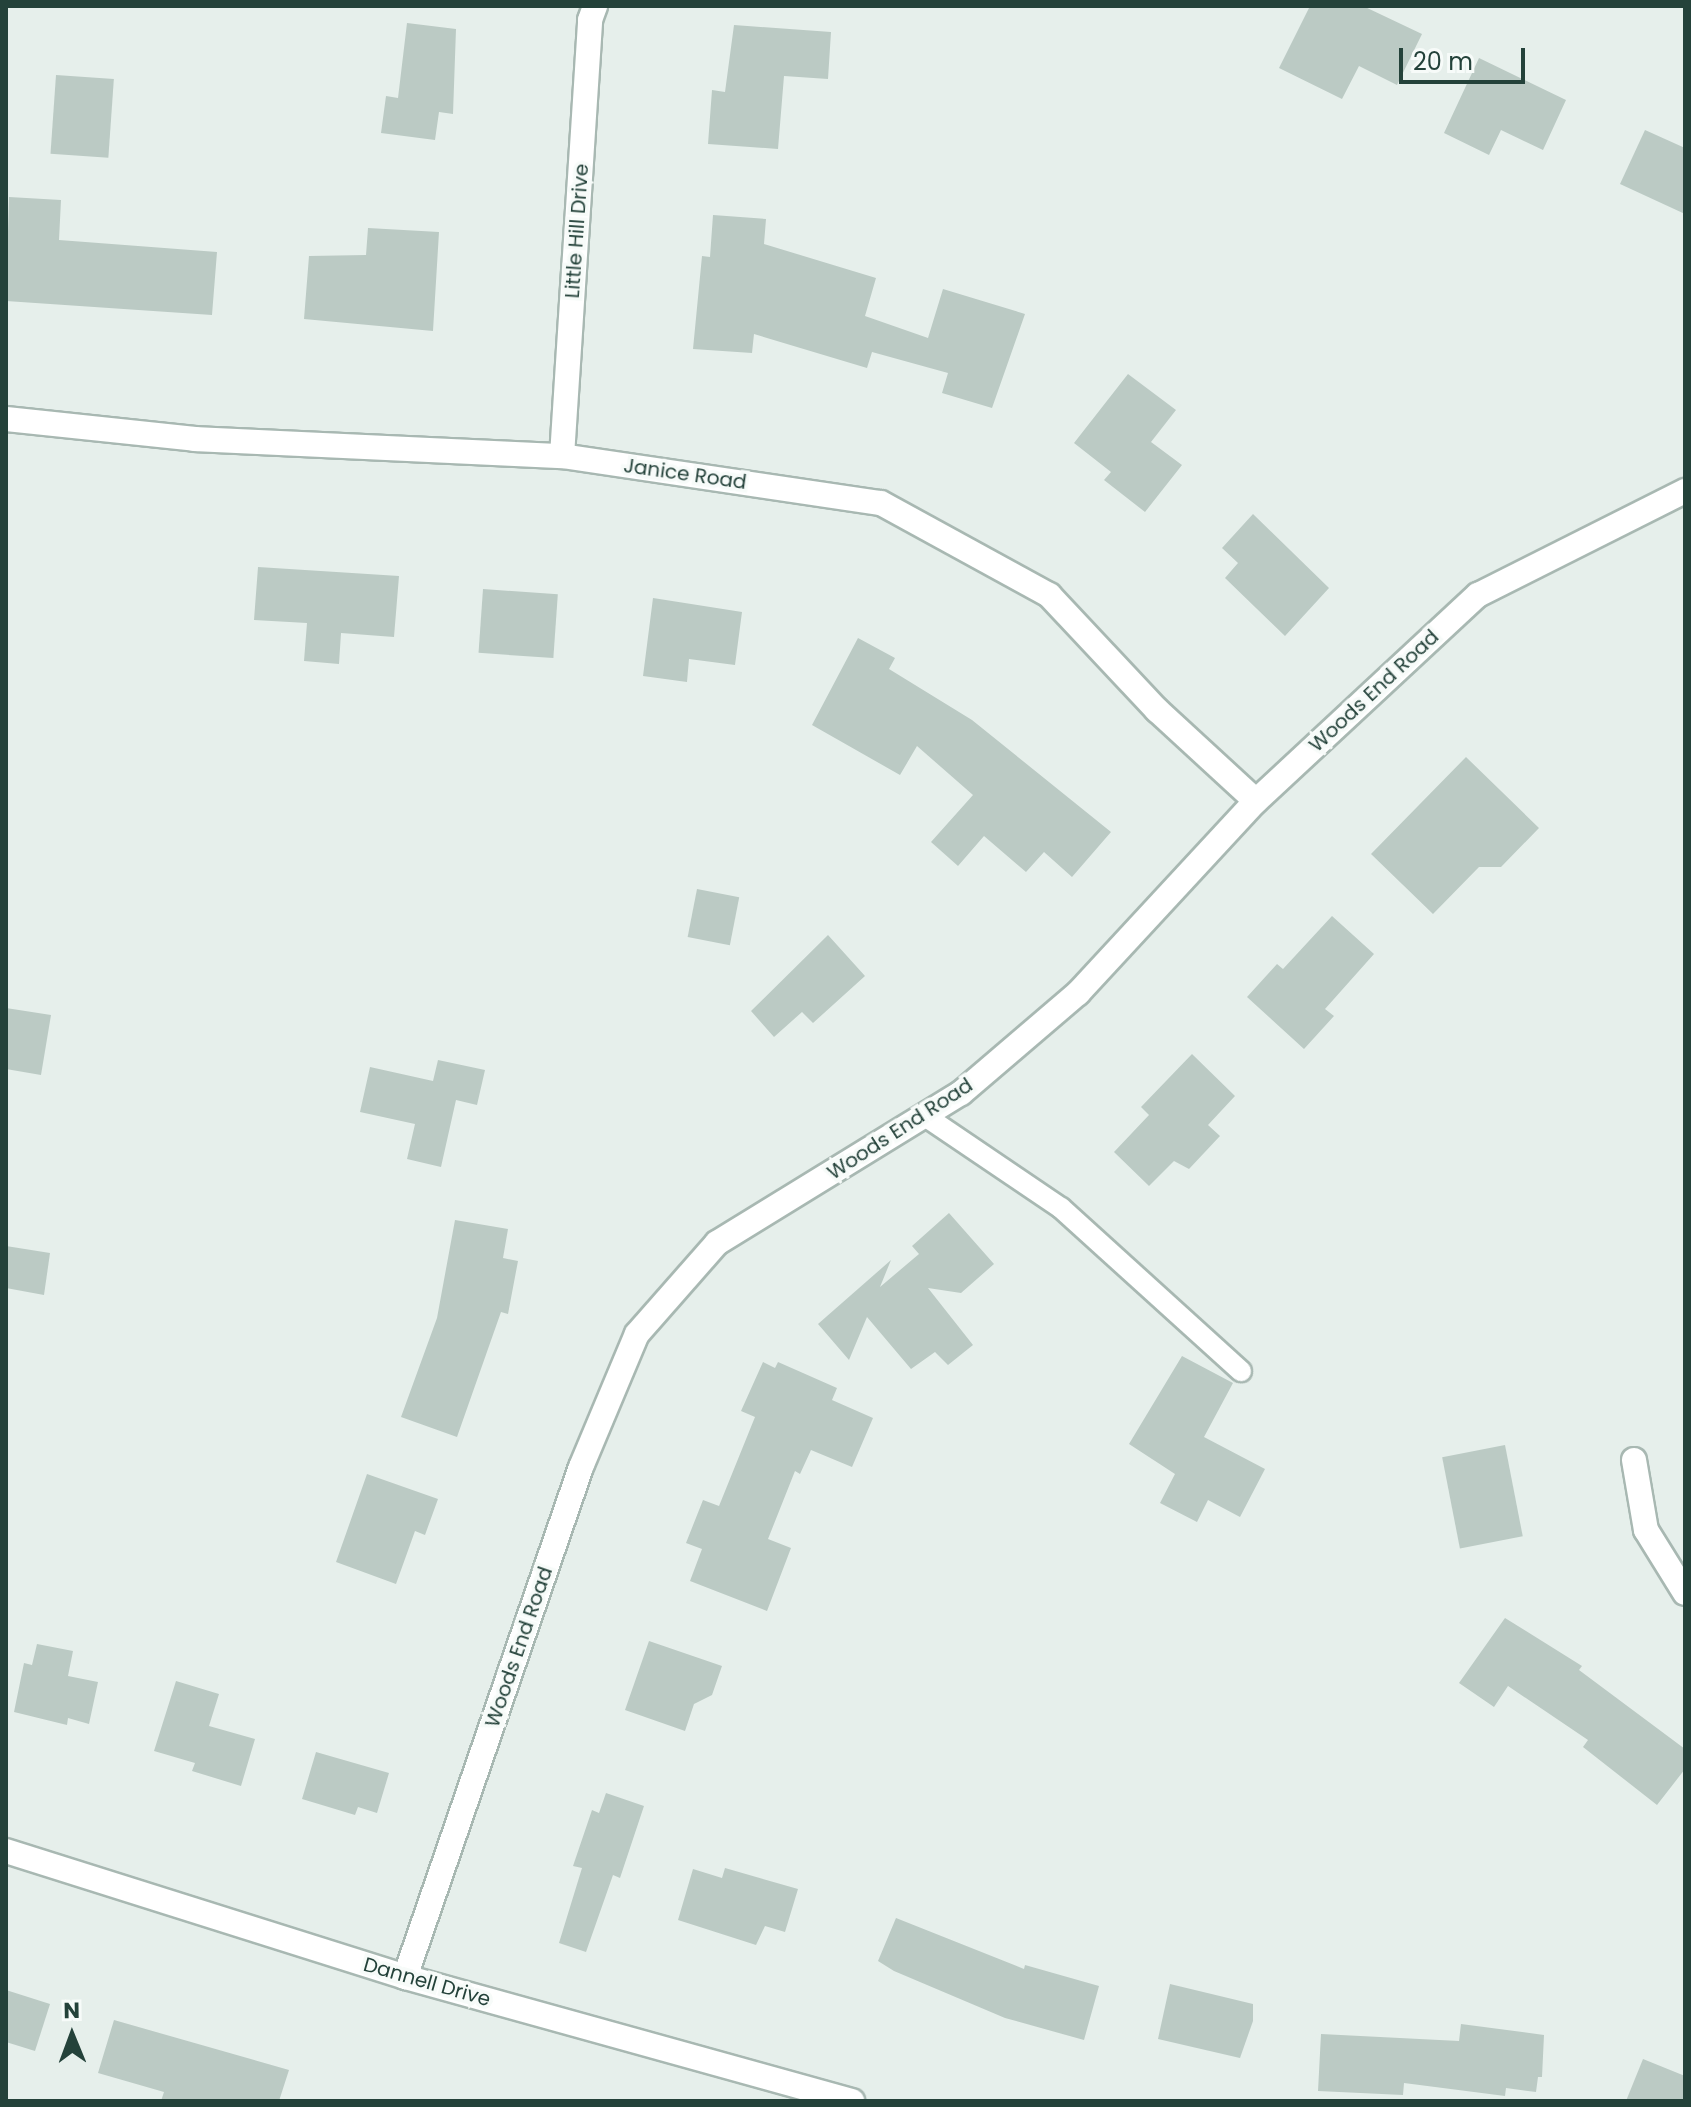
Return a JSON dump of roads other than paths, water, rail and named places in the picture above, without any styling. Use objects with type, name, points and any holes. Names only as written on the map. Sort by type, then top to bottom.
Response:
[{"type":"street","name":"Little Hill Drive","points":[[562,456],[590,20],[595,6]]},
{"type":"street","name":"Janice Road","points":[[6,419],[195,439],[562,456],[881,503],[1049,595],[1157,710],[1256,801]]},
{"type":"street","name":"Woods End Road","points":[[405,1977],[581,1467],[637,1334],[717,1243],[961,1093],[1078,993],[1256,801],[1478,595],[1685,491]]},
{"type":"street","points":[[1634,1460],[1646,1530],[1685,1593]]},
{"type":"street","name":"Dannell Drive","points":[[6,1851],[405,1977],[852,2101]]},
{"type":"lane","points":[[925,1116],[1061,1208],[1241,1371]]}]
